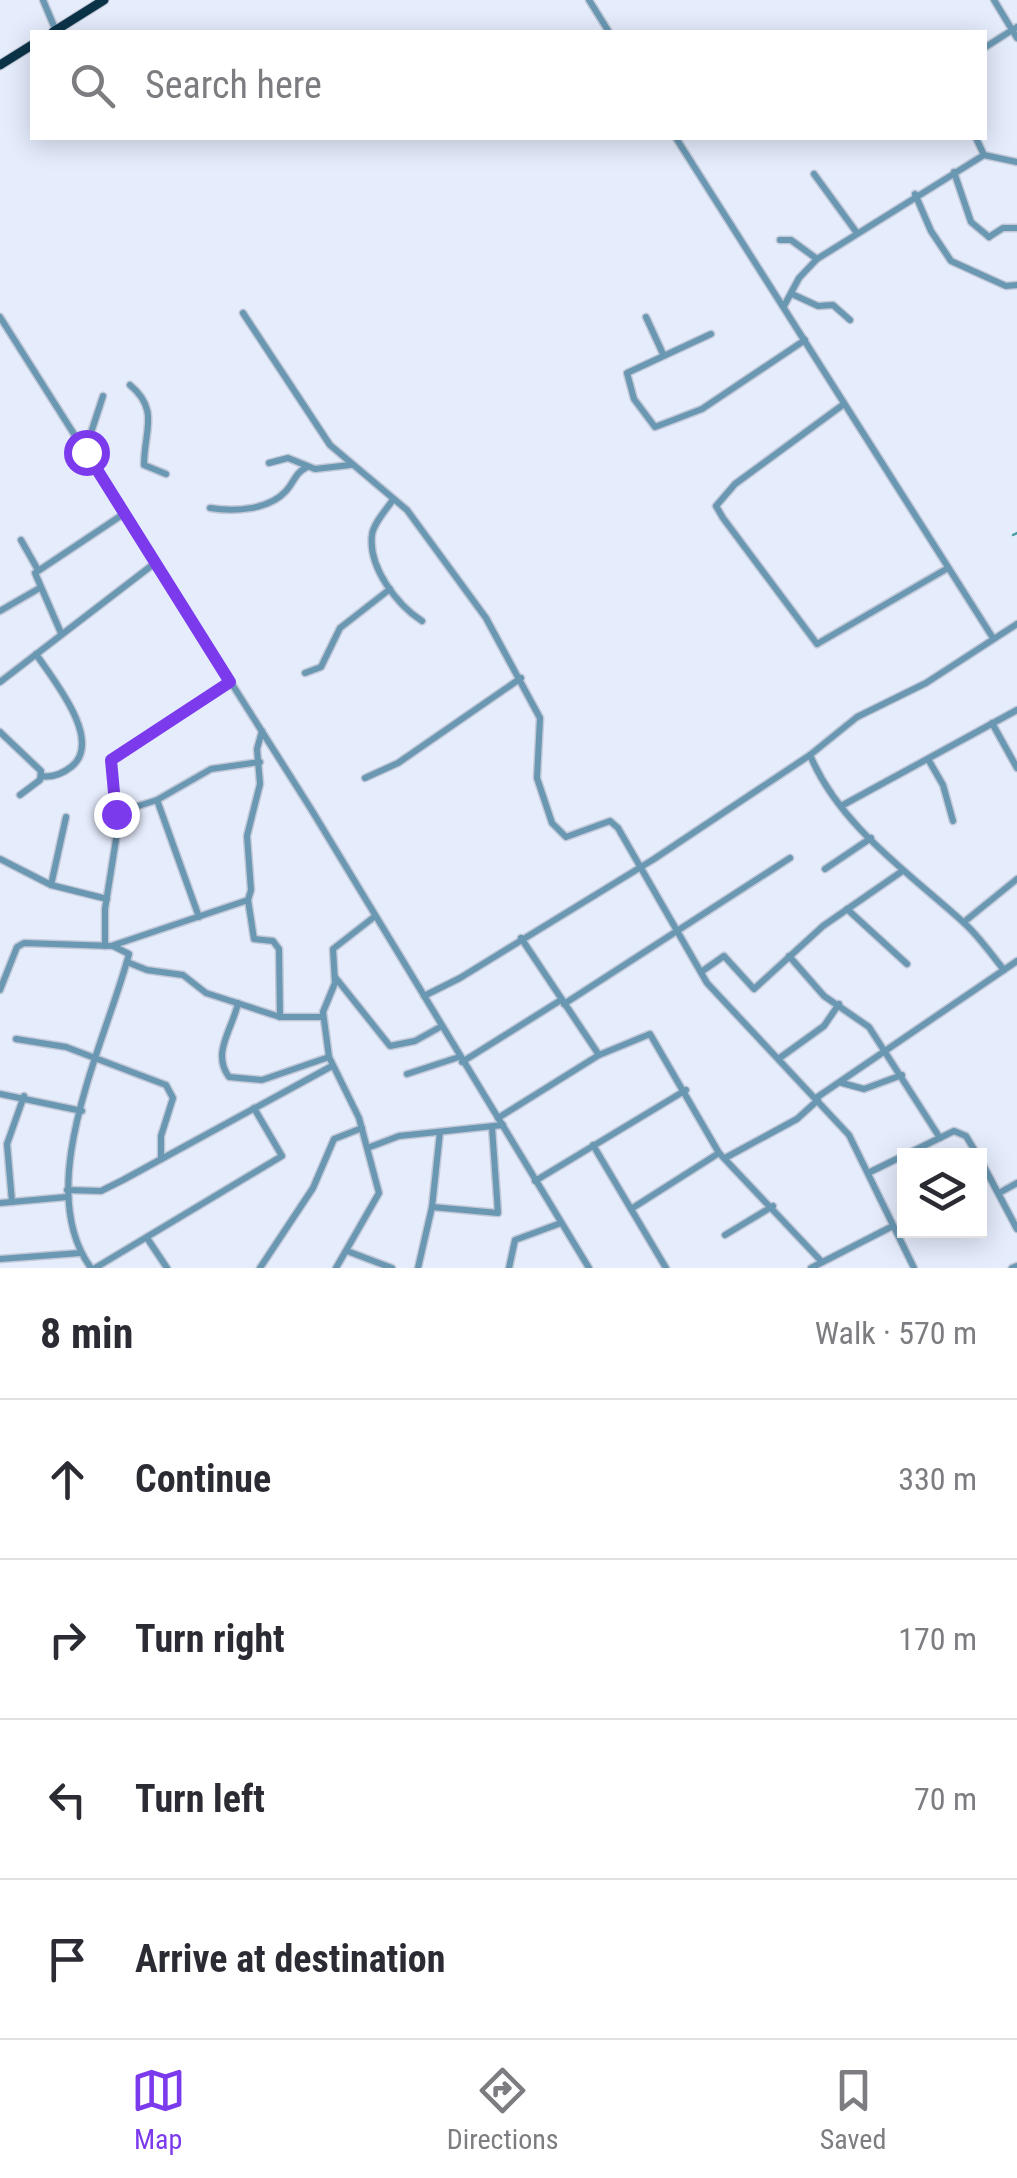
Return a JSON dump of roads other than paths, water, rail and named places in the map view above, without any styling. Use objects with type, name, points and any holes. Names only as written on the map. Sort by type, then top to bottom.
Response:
[{"type":"highway","points":[[57,30],[104,0]]},
{"type":"highway","points":[[0,65],[30,46]]},
{"type":"street","points":[[43,0],[53,30]]},
{"type":"street","points":[[589,0],[608,30]]},
{"type":"street","points":[[987,46],[1016,32],[994,0]]},
{"type":"street","points":[[677,140],[994,638]]},
{"type":"street","points":[[977,140],[984,156]]},
{"type":"street","points":[[784,307],[799,278],[817,259],[915,194],[984,156],[1017,162]]},
{"type":"street","points":[[954,172],[971,222],[989,237],[1003,228],[1017,228]]},
{"type":"street","points":[[814,174],[858,232]]},
{"type":"street","points":[[915,194],[930,231],[952,260],[1006,286],[1017,285]]},
{"type":"street","points":[[780,240],[791,240],[817,259]]},
{"type":"street","points":[[792,294],[818,306],[833,306],[850,320]]},
{"type":"street","points":[[243,313],[301,405],[351,465],[406,510],[435,545],[520,678],[540,718],[537,778],[557,831],[566,837],[610,821],[679,930],[700,972],[849,1136],[914,1268]]},
{"type":"street","points":[[0,316],[262,731],[589,1268]]},
{"type":"street","points":[[646,316],[664,354]]},
{"type":"street","points":[[711,334],[664,354],[625,378],[634,399],[656,426],[702,409],[805,340]]},
{"type":"street","points":[[130,385],[144,397],[150,412],[144,465],[166,474]]},
{"type":"street","points":[[86,452],[103,396]]},
{"type":"street","points":[[844,404],[735,484],[716,506],[817,644],[948,568]]},
{"type":"street","points":[[269,463],[288,458],[307,467],[351,465]]},
{"type":"street","points":[[210,508],[242,511],[284,494],[294,476],[307,467]]},
{"type":"street","points":[[392,501],[372,531],[373,550],[400,608],[422,620]]},
{"type":"street","points":[[62,634],[38,590],[34,578],[38,570],[125,513]]},
{"type":"street","points":[[21,540],[38,570]]},
{"type":"street","points":[[0,682],[154,563]]},
{"type":"street","points":[[0,611],[38,590]]},
{"type":"street","points":[[306,672],[321,667],[340,628],[390,590]]},
{"type":"street","points":[[424,996],[641,867],[810,755],[857,718],[926,683],[1017,624]]},
{"type":"street","points":[[0,732],[33,761],[41,776],[49,778],[73,765],[82,743],[77,718],[36,654]]},
{"type":"street","points":[[365,778],[398,763],[520,678]]},
{"type":"street","points":[[109,946],[107,898],[116,814],[111,760],[230,682]]},
{"type":"street","points":[[840,803],[1017,710]]},
{"type":"street","points":[[992,723],[1017,768]]},
{"type":"street","points":[[262,731],[257,749],[260,762],[256,802],[247,836],[252,890],[248,900],[254,939],[273,941],[279,950],[280,1017]]},
{"type":"street","points":[[810,755],[825,788],[901,872],[964,922],[1004,970]]},
{"type":"street","points":[[928,758],[943,785],[953,821]]},
{"type":"street","points":[[116,814],[156,800],[211,769],[260,762]]},
{"type":"street","points":[[20,796],[41,776]]},
{"type":"street","points":[[156,800],[199,918]]},
{"type":"street","points":[[51,885],[66,817]]},
{"type":"street","points":[[825,869],[871,838]]},
{"type":"street","points":[[407,1074],[460,1060],[562,1002],[790,858]]},
{"type":"street","points":[[0,859],[51,885],[107,898]]},
{"type":"street","points":[[700,972],[724,956],[754,988],[847,909],[901,872]]},
{"type":"street","points":[[964,922],[1017,879]]},
{"type":"street","points":[[109,946],[248,900]]},
{"type":"street","points":[[847,909],[907,964]]},
{"type":"street","points":[[336,1268],[379,1193],[370,1148],[329,1057],[323,1016],[334,976],[333,949],[374,917]]},
{"type":"street","points":[[522,938],[599,1056]]},
{"type":"street","points":[[0,990],[18,946],[24,943],[126,949],[128,962],[96,1058],[67,1194],[80,1253],[93,1268],[282,1156],[254,1108]]},
{"type":"street","points":[[789,956],[824,996],[869,1027],[940,1138]]},
{"type":"street","points":[[632,1209],[724,1155],[797,1119],[840,1082],[1017,960]]},
{"type":"street","points":[[128,962],[147,970],[183,975],[206,993],[280,1017],[323,1016]]},
{"type":"street","points":[[334,976],[390,1046],[415,1041],[442,1026]]},
{"type":"street","points":[[238,1002],[222,1041],[223,1069],[229,1077],[262,1080],[329,1057]]},
{"type":"street","points":[[781,1057],[824,1026],[840,1004]]},
{"type":"street","points":[[370,1148],[400,1136],[492,1127],[599,1056],[650,1034],[724,1155],[822,1262]]},
{"type":"street","points":[[16,1039],[66,1047],[148,1076],[171,1090],[160,1136],[161,1159]]},
{"type":"street","points":[[0,1203],[101,1191],[332,1066]]},
{"type":"street","points":[[840,1082],[864,1089],[902,1075]]},
{"type":"street","points":[[535,1181],[686,1090]]},
{"type":"street","points":[[0,1094],[24,1096],[82,1112]]},
{"type":"street","points":[[12,1202],[3,1144],[24,1096]]},
{"type":"street","points":[[432,1208],[498,1213],[492,1127]]},
{"type":"street","points":[[260,1268],[315,1185],[334,1139],[362,1128]]},
{"type":"street","points":[[868,1173],[960,1130],[972,1148]]},
{"type":"street","points":[[418,1268],[432,1208],[440,1132]]},
{"type":"street","points":[[593,1145],[666,1268]]},
{"type":"street","points":[[987,1173],[1017,1229]]},
{"type":"street","points":[[998,1192],[1017,1183]]},
{"type":"street","points":[[725,1235],[772,1206]]},
{"type":"street","points":[[508,1268],[516,1240],[562,1223]]},
{"type":"street","points":[[811,1268],[892,1227]]},
{"type":"street","points":[[147,1238],[167,1268]]},
{"type":"street","points":[[347,1251],[392,1268]]},
{"type":"street","points":[[0,1258],[80,1253]]},
{"type":"waterway","points":[[1013,535],[1017,533]]}]
